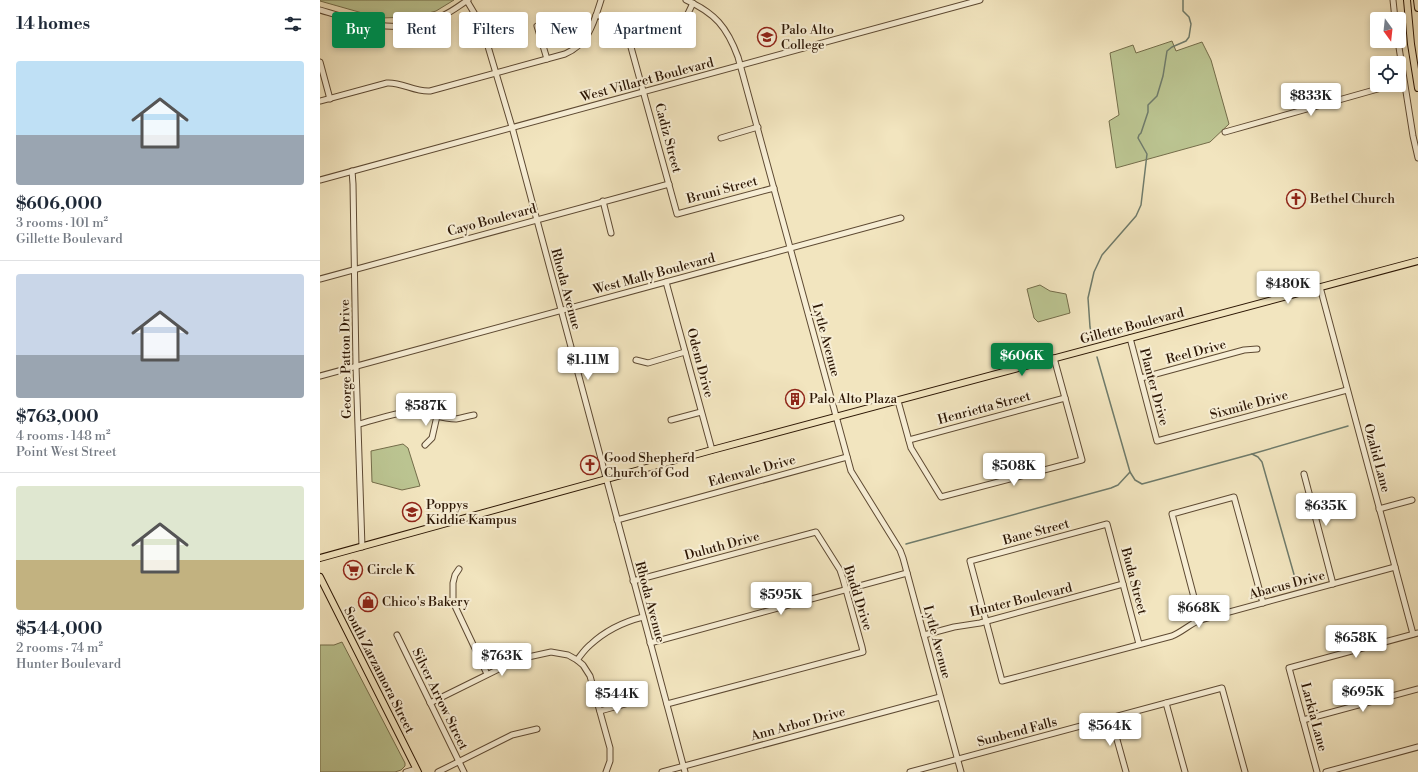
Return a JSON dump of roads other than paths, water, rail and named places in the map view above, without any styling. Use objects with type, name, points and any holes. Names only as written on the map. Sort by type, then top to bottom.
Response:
[{"type":"main road","points":[[1406,0],[1418,88]]},
{"type":"main road","points":[[1417,0],[1418,8]]},
{"type":"main road","name":"Gillette Boulevard","points":[[320,558],[712,450],[1418,261]]},
{"type":"main road","name":"South Zarzamora Street","points":[[320,577],[417,771]]},
{"type":"street","points":[[385,26],[399,27],[422,24],[444,15],[467,0]]},
{"type":"street","name":"Rhoda Avenue","points":[[467,0],[484,33],[512,127],[684,769]]},
{"type":"street","points":[[320,101],[387,83],[398,84],[416,90],[430,91],[570,52],[581,44],[590,32],[601,0]]},
{"type":"street","name":"Lytle Avenue","points":[[686,0],[714,16],[731,38],[758,127],[847,457],[855,479],[900,550],[961,772]]},
{"type":"street","name":"West Villaret Boulevard","points":[[320,180],[980,0]]},
{"type":"street","points":[[1393,0],[1394,12]]},
{"type":"street","points":[[689,12],[693,3]]},
{"type":"street","points":[[320,10],[332,13]]},
{"type":"street","name":"Cadiz Street","points":[[596,15],[613,22],[624,31],[632,48],[677,214]]},
{"type":"street","points":[[544,48],[547,59]]},
{"type":"street","points":[[320,62],[330,99]]},
{"type":"street","points":[[1225,132],[1370,91]]},
{"type":"street","points":[[1404,92],[1418,158]]},
{"type":"street","points":[[721,138],[758,127]]},
{"type":"street","name":"George Patton Drive","points":[[352,172],[362,547]]},
{"type":"street","name":"Cayo Boulevard","points":[[320,279],[669,184]]},
{"type":"street","name":"Bruni Street","points":[[677,214],[774,188]]},
{"type":"street","points":[[603,201],[611,232]]},
{"type":"street","name":"West Mally Boulevard","points":[[320,376],[901,218]]},
{"type":"street","name":"Odem Drive","points":[[666,282],[712,450]]},
{"type":"street","name":"Ozalid Lane","points":[[1320,287],[1395,567],[1416,634]]},
{"type":"street","name":"Planter Drive","points":[[1130,338],[1157,441]]},
{"type":"street","name":"Reel Drive","points":[[1141,378],[1244,350],[1257,349]]},
{"type":"street","points":[[636,360],[648,362],[686,352]]},
{"type":"street","points":[[898,400],[909,440],[915,455],[941,497],[1082,460],[1054,358]]},
{"type":"street","name":"Sixmile Drive","points":[[1157,441],[1347,390]]},
{"type":"street","name":"Henrietta Street","points":[[909,440],[1065,398]]},
{"type":"street","points":[[671,420],[701,412]]},
{"type":"street","points":[[358,424],[400,413],[419,413],[456,419],[474,415]]},
{"type":"street","points":[[425,445],[432,438],[437,416]]},
{"type":"street","name":"Edenvale Drive","points":[[617,520],[847,457]]},
{"type":"street","points":[[1304,474],[1332,584]]},
{"type":"street","points":[[1200,620],[1172,514],[1234,497],[1264,603]]},
{"type":"street","points":[[1380,509],[1412,500]]},
{"type":"street","name":"Bane Street","points":[[986,622],[970,561],[1107,524]]},
{"type":"street","name":"Buda Street","points":[[1107,524],[1139,644]]},
{"type":"street","name":"Duluth Drive","points":[[633,581],[816,532]]},
{"type":"street","name":"Budd Drive","points":[[667,704],[863,652],[847,590],[840,570],[816,532]]},
{"type":"street","name":"Abacus Drive","points":[[986,622],[1002,681],[1178,633],[1194,622],[1200,620],[1395,567]]},
{"type":"street","points":[[459,569],[455,575],[453,583],[453,602],[487,674]]},
{"type":"street","points":[[650,643],[907,573]]},
{"type":"street","name":"Hunter Boulevard","points":[[924,635],[954,627],[986,622],[1124,584]]},
{"type":"street","points":[[577,660],[589,645],[618,625],[643,617]]},
{"type":"street","name":"Larkia Lane","points":[[1317,772],[1289,668],[1416,634]]},
{"type":"street","name":"Silver Arrow Street","points":[[397,635],[464,772]]},
{"type":"street","points":[[430,703],[487,674],[519,660],[547,652],[564,654],[577,660],[590,676],[610,752],[610,761],[606,772]]},
{"type":"street","name":"Sunbend Falls","points":[[910,772],[1222,688],[1244,772]]},
{"type":"street","points":[[1303,720],[1418,690]]},
{"type":"street","name":"Ann Arbor Drive","points":[[662,772],[684,769],[940,697]]},
{"type":"street","points":[[600,711],[629,703]]},
{"type":"street","points":[[1166,703],[1185,772]]},
{"type":"street","points":[[1111,718],[1126,772]]},
{"type":"street","points":[[438,772],[512,735],[537,728]]},
{"type":"street","points":[[1326,772],[1418,747]]},
{"type":"street","points":[[406,772],[417,771]]},
{"type":"waterway","points":[[1093,341],[1090,327],[1088,298],[1094,272],[1102,255],[1136,216],[1141,205],[1147,154],[1138,138],[1148,112],[1148,105],[1157,96],[1163,76],[1167,51],[1172,47],[1186,41],[1189,37],[1191,24],[1189,17],[1183,11],[1183,0]]},
{"type":"waterway","points":[[1097,357],[1130,472],[1135,480],[1142,484],[1252,454],[1258,457],[1262,462],[1297,585]]},
{"type":"waterway","points":[[1252,454],[1348,426]]},
{"type":"waterway","points":[[906,544],[1111,488],[1118,485],[1130,472]]},
{"type":"place","name":"Palo Alto College","points":[[767,37]]},
{"type":"place","name":"Bethel Church","points":[[1296,199]]},
{"type":"place","name":"Palo Alto Plaza","points":[[795,399]]},
{"type":"place","name":"Good Shepherd Church of God","points":[[590,465]]},
{"type":"place","name":"Poppys Kiddie Kampus","points":[[412,512]]},
{"type":"place","name":"Circle K","points":[[353,570]]},
{"type":"place","name":"Chico's Bakery","points":[[368,602]]}]
